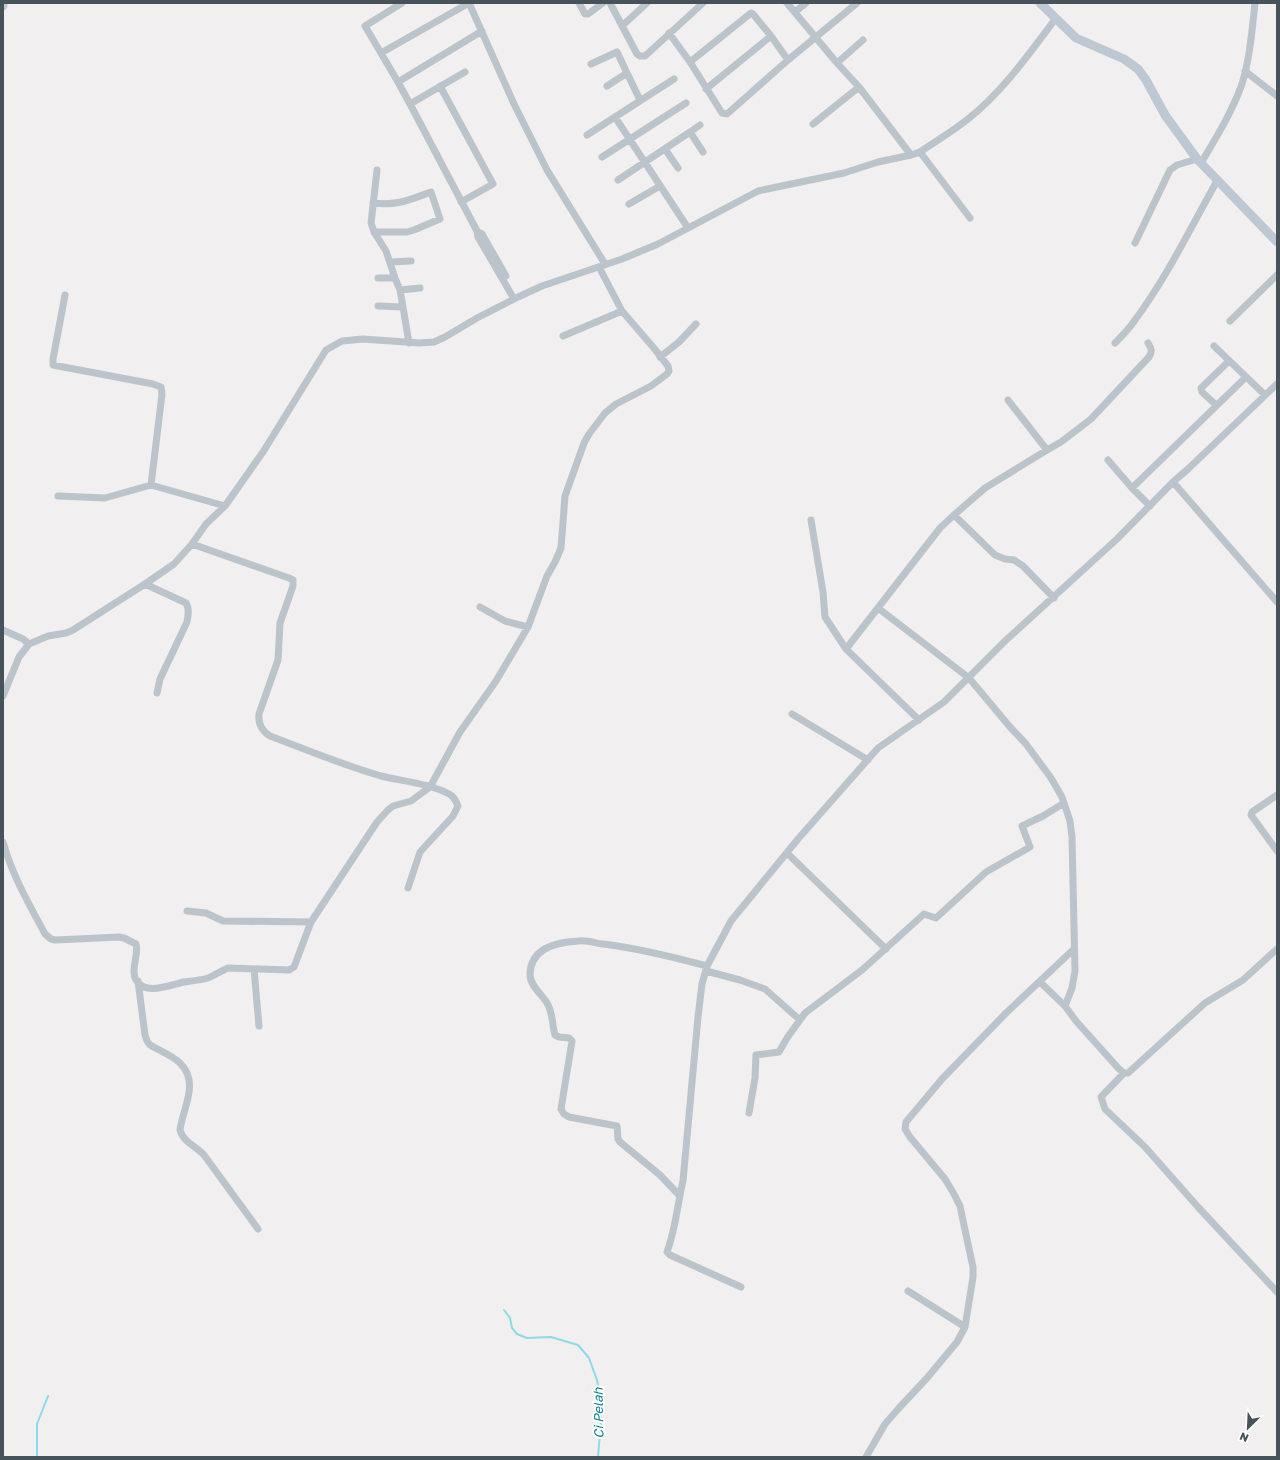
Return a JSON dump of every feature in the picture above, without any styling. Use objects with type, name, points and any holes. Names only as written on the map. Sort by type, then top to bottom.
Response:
[{"type":"street","points":[[402,3],[365,26],[398,82],[461,202],[477,231],[482,234],[516,298]]},
{"type":"street","points":[[3,842],[8,859],[22,892],[45,934],[51,939],[55,940],[119,937],[130,940],[136,944],[137,949],[134,970],[135,977],[142,986],[149,988],[160,988],[207,978],[228,968],[290,970],[294,967],[311,922],[383,815],[393,806],[411,801],[430,787],[460,732],[496,681],[528,627],[547,576],[561,548],[565,496],[584,442],[595,424],[616,404],[651,386],[667,374],[669,370],[668,366],[622,311],[602,265],[547,170],[514,104],[469,3],[381,53]]},
{"type":"street","points":[[579,3],[585,14],[588,14],[603,3]]},
{"type":"street","points":[[610,3],[637,54],[640,56],[645,56],[703,3]]},
{"type":"street","points":[[622,26],[647,3]]},
{"type":"street","points":[[787,3],[859,87],[911,155]]},
{"type":"street","points":[[795,12],[806,3]]},
{"type":"street","points":[[669,33],[690,62],[722,113],[727,114],[788,60],[857,3]]},
{"type":"street","points":[[1040,3],[1076,38],[1124,59],[1138,69],[1146,80],[1165,115],[1199,161],[1277,242]]},
{"type":"street","points":[[1134,243],[1170,170],[1176,165],[1199,161],[1233,107],[1242,84],[1245,71],[1255,3]]},
{"type":"street","points":[[690,62],[750,13],[753,14],[771,36],[788,60]]},
{"type":"street","points":[[3,696],[19,657],[29,644],[48,636],[74,630],[168,568],[192,544],[206,524],[225,506],[263,452],[326,350],[342,341],[363,339],[427,343],[445,337],[477,318],[542,286],[658,244],[758,191],[844,173],[878,162],[920,152],[968,119],[1005,85],[1056,18]]},
{"type":"street","points":[[398,82],[482,31]]},
{"type":"street","points":[[706,89],[771,36]]},
{"type":"street","points":[[837,63],[863,40]]},
{"type":"street","points":[[591,64],[617,52],[640,100]]},
{"type":"street","points":[[1245,71],[1277,96]]},
{"type":"street","points":[[410,104],[465,72]]},
{"type":"street","points":[[607,86],[627,73]]},
{"type":"street","points":[[587,135],[674,79]]},
{"type":"street","points":[[440,86],[493,184],[461,202]]},
{"type":"street","points":[[813,124],[859,87]]},
{"type":"street","points":[[602,157],[686,103]]},
{"type":"street","points":[[615,117],[688,228]]},
{"type":"street","points":[[618,180],[700,125]]},
{"type":"street","points":[[690,132],[703,152]]},
{"type":"street","points":[[665,149],[678,168]]},
{"type":"street","points":[[920,152],[970,218]]},
{"type":"street","points":[[376,170],[371,223],[374,232],[386,251],[400,290],[409,343]]},
{"type":"street","points":[[1115,343],[1134,321],[1153,294],[1217,181]]},
{"type":"street","points":[[629,204],[660,186]]},
{"type":"street","points":[[373,203],[399,203],[431,192],[440,219],[407,232],[374,232]]},
{"type":"street","points":[[390,262],[411,261]]},
{"type":"street","points":[[1230,321],[1277,275]]},
{"type":"street","points":[[378,278],[395,278]]},
{"type":"street","points":[[400,290],[420,288]]},
{"type":"street","points":[[65,295],[53,359],[54,365],[153,384],[161,387],[162,394],[151,484]]},
{"type":"street","points":[[378,306],[403,307]]},
{"type":"street","points":[[563,336],[622,311]]},
{"type":"street","points":[[660,357],[680,342],[696,324]]},
{"type":"street","points":[[846,649],[940,528],[985,488],[1061,442],[1091,420],[1152,353],[1152,349],[1148,343]]},
{"type":"street","points":[[1214,346],[1265,395]]},
{"type":"street","points":[[1216,405],[1202,392],[1201,388],[1229,361]]},
{"type":"street","points":[[1132,488],[1216,405],[1246,378]]},
{"type":"street","points":[[741,1287],[668,1254],[667,1252],[674,1231],[679,1195],[683,1181],[702,984],[706,969],[731,921],[787,853],[882,744],[944,702],[1005,641],[1054,598],[1173,482],[1277,384]]},
{"type":"street","points":[[1008,400],[1047,450]]},
{"type":"street","points":[[1108,460],[1150,506]]},
{"type":"street","points":[[1173,482],[1277,602]]},
{"type":"street","points":[[58,496],[105,498],[151,484],[225,506]]},
{"type":"street","points":[[954,515],[995,555],[1005,559],[1014,560],[1023,566],[1054,598]]},
{"type":"street","points":[[811,520],[826,617],[846,649],[919,720]]},
{"type":"street","points":[[192,544],[293,580],[293,586],[280,623],[278,660],[259,714],[258,721],[265,733],[381,776],[430,787],[450,794],[456,801],[458,806],[453,816],[420,852],[408,888]]},
{"type":"street","points":[[145,584],[186,603],[189,612],[187,622],[160,679],[157,693]]},
{"type":"street","points":[[480,607],[505,621],[528,627]]},
{"type":"street","points":[[878,608],[969,678],[1026,744],[1051,778],[1064,803],[1070,821],[1072,837],[1074,949],[1074,980],[1065,1006]]},
{"type":"street","points":[[3,630],[29,644]]},
{"type":"street","points":[[792,714],[868,760]]},
{"type":"street","points":[[1277,795],[1252,812],[1251,815],[1277,852]]},
{"type":"street","points":[[748,1113],[755,1078],[756,1055],[778,1052],[805,1013],[862,970],[924,914],[936,918],[986,872],[1030,847],[1022,826],[1043,816],[1064,803]]},
{"type":"street","points":[[787,853],[886,948]]},
{"type":"street","points":[[187,911],[206,913],[223,921],[311,922]]},
{"type":"street","points":[[679,1195],[660,1175],[620,1142],[618,1139],[618,1127],[569,1117],[562,1112],[561,1109],[572,1040],[555,1035],[548,1004],[531,980],[530,973],[534,958],[540,951],[559,944],[580,941],[637,949],[706,969],[765,989],[800,1020]]},
{"type":"street","points":[[866,1457],[885,1424],[957,1342],[965,1327],[973,1277],[973,1267],[960,1206],[945,1179],[910,1137],[905,1129],[905,1124],[942,1080],[1006,1013],[1074,949]]},
{"type":"street","points":[[1276,953],[1243,980],[1205,1003],[1128,1073],[1124,1073],[1101,1097],[1105,1109],[1145,1147],[1277,1292]]},
{"type":"street","points":[[254,969],[259,1026]]},
{"type":"street","points":[[138,981],[147,1041],[150,1045],[180,1062],[187,1072],[190,1082],[189,1099],[180,1130],[181,1135],[184,1140],[204,1155],[258,1229]]},
{"type":"street","points":[[1040,982],[1065,1006],[1094,1042],[1119,1070],[1124,1073]]},
{"type":"street","points":[[908,1291],[965,1327]]},
{"type":"waterway","name":"Ci Pelah","points":[[504,1310],[510,1318],[512,1328],[517,1334],[527,1338],[551,1337],[578,1345],[589,1358],[597,1380],[601,1400],[598,1457]]},
{"type":"waterway","points":[[37,1457],[37,1424],[48,1396]]}]
